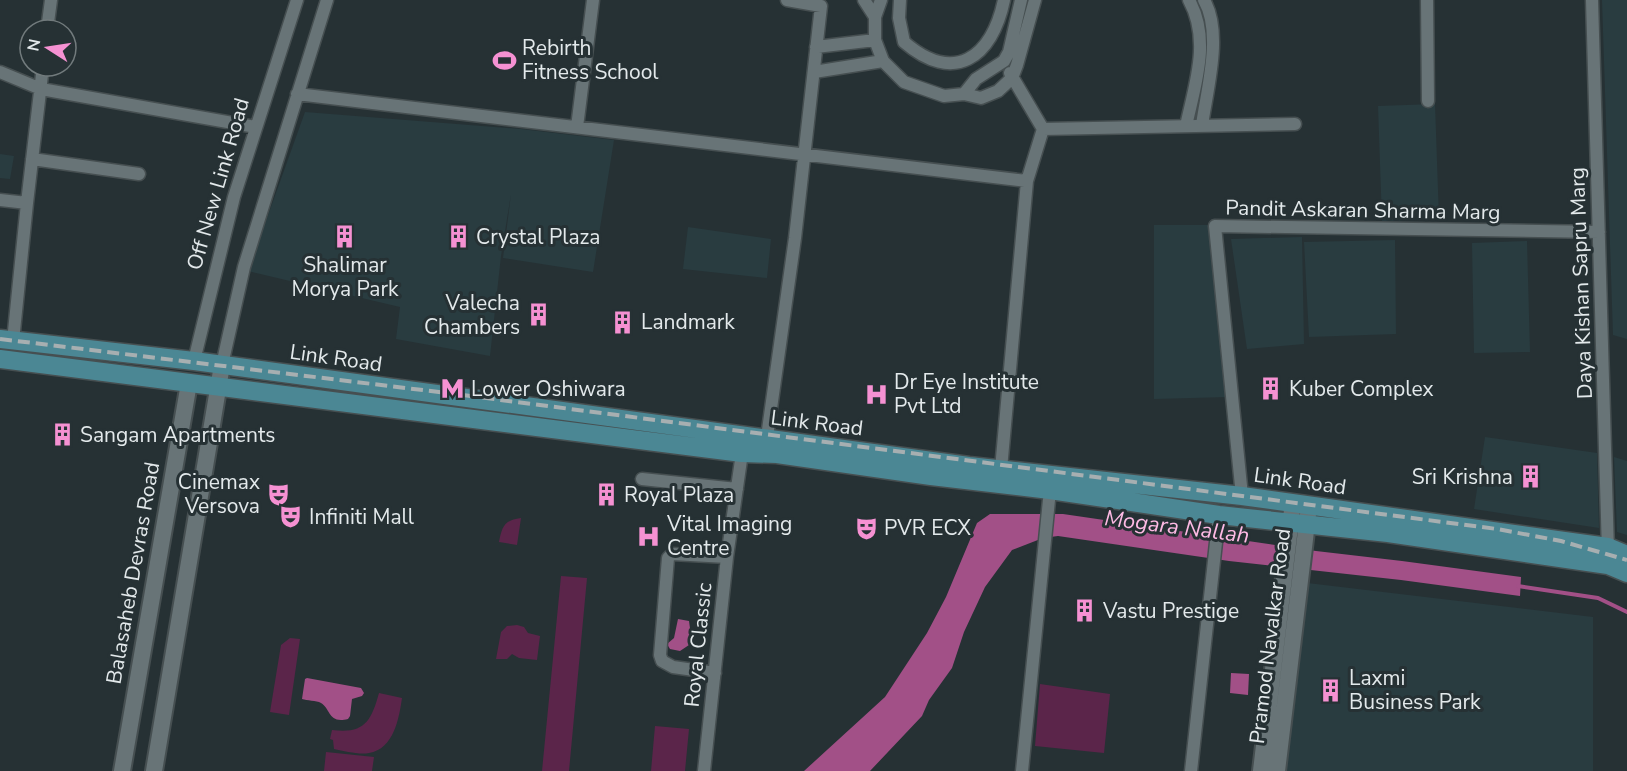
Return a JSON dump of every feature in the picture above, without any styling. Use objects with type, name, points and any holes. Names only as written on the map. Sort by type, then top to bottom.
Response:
[{"type":"main road","name":"Link Road","points":[[7,340],[194,361],[766,446],[1049,498],[1219,515],[1300,514],[1608,556],[1627,555]]},
{"type":"main road","name":"Link Road","points":[[0,358],[742,453],[766,446],[1242,496],[1300,514]]},
{"type":"main road","name":"Off New Link Road","points":[[189,383],[194,361]]},
{"type":"main road","points":[[154,771],[222,365]]},
{"type":"main road","name":"Balasaheb Devras Road","points":[[122,771],[189,383]]},
{"type":"main road","name":"Pramod Navalkar Road","points":[[1277,771],[1290,594],[1300,514]]},
{"type":"main road","name":"Link Road","points":[[1608,556],[1627,573]]},
{"type":"main road","name":"Pramod Navalkar Road","points":[[1261,771],[1290,594]]},
{"type":"street","points":[[49,18],[51,0]]},
{"type":"street","name":"Off New Link Road","points":[[194,361],[234,197],[297,0]]},
{"type":"street","points":[[222,365],[244,267],[327,0]]},
{"type":"street","points":[[577,127],[593,0]]},
{"type":"street","points":[[766,446],[821,6],[787,0]]},
{"type":"street","points":[[864,0],[875,17]]},
{"type":"street","points":[[881,0],[875,17],[875,40],[883,61],[904,82],[944,96],[964,94],[981,98],[998,91],[1012,78],[1022,51],[1035,0]]},
{"type":"street","points":[[900,0],[899,18],[904,42],[934,62],[952,64],[968,59],[990,40],[1000,19],[1004,0]]},
{"type":"street","points":[[964,94],[976,78],[1004,62],[1009,52],[1021,0]]},
{"type":"street","points":[[1186,126],[1200,61],[1201,37],[1197,14],[1189,0]]},
{"type":"street","points":[[1202,125],[1212,62],[1213,34],[1209,8],[1204,0]]},
{"type":"street","points":[[1427,0],[1428,101]]},
{"type":"street","name":"Daya Kishan Sapru Marg","points":[[1592,0],[1608,556]]},
{"type":"street","points":[[816,48],[875,40]]},
{"type":"street","points":[[814,72],[883,61]]},
{"type":"street","points":[[1001,469],[1027,182],[1043,129],[1004,62]]},
{"type":"street","points":[[0,72],[41,89],[256,127]]},
{"type":"street","points":[[7,340],[42,78]]},
{"type":"street","points":[[297,94],[1027,182]]},
{"type":"street","points":[[1043,129],[1294,124]]},
{"type":"street","points":[[32,159],[139,174]]},
{"type":"street","points":[[0,200],[27,203]]},
{"type":"street","name":"Pandit Askaran Sharma Marg","points":[[1242,496],[1215,226],[1599,232]]},
{"type":"street","name":"Royal Classic","points":[[704,771],[727,557],[742,453]]},
{"type":"street","points":[[642,479],[737,489]]},
{"type":"street","points":[[1022,771],[1049,498]]},
{"type":"street","points":[[1191,771],[1219,515]]},
{"type":"street","points":[[716,673],[673,667],[662,662],[660,655],[668,558],[672,554],[727,557]]},
{"type":"shaded area","points":[[1602,0],[1627,0],[1627,339],[1613,335]]},
{"type":"shaded area","points":[[1435,104],[1439,219],[1382,221],[1378,106]]},
{"type":"shaded area","points":[[305,112],[521,129],[614,140],[593,272],[503,258],[511,194],[501,256],[490,356],[396,339],[400,307],[248,271]]},
{"type":"shaded area","points":[[0,154],[14,156],[10,179],[0,178]]},
{"type":"shaded area","points":[[1154,225],[1210,225],[1228,397],[1154,399]]},
{"type":"shaded area","points":[[688,227],[771,239],[767,278],[683,269]]},
{"type":"shaded area","points":[[1302,237],[1304,344],[1247,349],[1231,239]]},
{"type":"shaded area","points":[[1395,240],[1396,334],[1309,337],[1304,242]]},
{"type":"shaded area","points":[[1527,241],[1530,352],[1474,353],[1472,243]]},
{"type":"shaded area","points":[[1485,437],[1597,453],[1599,528],[1474,509]]},
{"type":"shaded area","points":[[1614,457],[1627,461],[1627,535],[1617,532]]},
{"type":"shaded area","name":"Mogara Nallah","points":[[990,514],[1063,514],[1316,551],[1521,577],[1520,596],[1229,561],[1058,536],[1043,538],[1012,550],[985,587],[964,632],[952,668],[929,700],[922,716],[870,771],[804,771],[885,697],[927,633],[946,597],[977,523]]},
{"type":"shaded area","points":[[521,518],[517,545],[499,542],[505,525],[511,520]]},
{"type":"shaded area","points":[[561,576],[587,578],[569,771],[542,771]]},
{"type":"shaded area","points":[[1299,582],[1593,617],[1593,771],[1280,771]]},
{"type":"shaded area","points":[[678,619],[689,621],[692,643],[680,651],[670,649],[667,644],[674,638]]},
{"type":"shaded area","points":[[507,626],[524,627],[528,633],[540,636],[537,660],[519,658],[512,654],[507,659],[496,659],[501,632]]},
{"type":"shaded area","points":[[290,638],[300,639],[289,715],[270,712],[281,645]]},
{"type":"shaded area","points":[[1231,673],[1249,674],[1248,695],[1230,693]]},
{"type":"shaded area","points":[[307,678],[361,688],[364,693],[352,699],[348,719],[333,718],[321,703],[302,699]]},
{"type":"shaded area","points":[[1040,684],[1110,694],[1104,753],[1035,746]]},
{"type":"shaded area","points":[[379,693],[402,698],[397,723],[390,739],[384,746],[369,753],[334,749],[333,740],[330,739],[332,730],[352,730],[365,724],[373,712]]},
{"type":"shaded area","points":[[655,726],[689,729],[685,771],[651,771]]},
{"type":"shaded area","points":[[326,752],[374,757],[372,771],[324,771]]},
{"type":"waterway","name":"Mogara Nallah","points":[[1518,586],[1598,598],[1627,612]]},
{"type":"railway","points":[[0,339],[447,393],[1497,529],[1561,541],[1627,560]]},
{"type":"place","name":"Rebirth Fitness School","points":[[504,60]]},
{"type":"place","name":"Shalimar Morya Park","points":[[345,237]]},
{"type":"place","name":"Crystal Plaza","points":[[458,237]]},
{"type":"place","name":"Valecha Chambers","points":[[538,315]]},
{"type":"place","name":"Landmark","points":[[623,322]]},
{"type":"place","name":"Lower Oshiwara","points":[[453,389]]},
{"type":"place","name":"Kuber Complex","points":[[1271,389]]},
{"type":"place","name":"Dr Eye Institute Pvt Ltd","points":[[876,394]]},
{"type":"place","name":"Sangam Apartments","points":[[62,435]]},
{"type":"place","name":"Sri Krishna","points":[[1531,477]]},
{"type":"place","name":"Cinemax Versova","points":[[278,494]]},
{"type":"place","name":"Royal Plaza","points":[[606,495]]},
{"type":"place","name":"Infiniti Mall","points":[[291,517]]},
{"type":"place","name":"PVR ECX","points":[[866,528]]},
{"type":"place","name":"Vital Imaging Centre","points":[[649,536]]},
{"type":"place","name":"Vastu Prestige","points":[[1085,611]]},
{"type":"place","name":"Laxmi Business Park","points":[[1331,690]]}]
